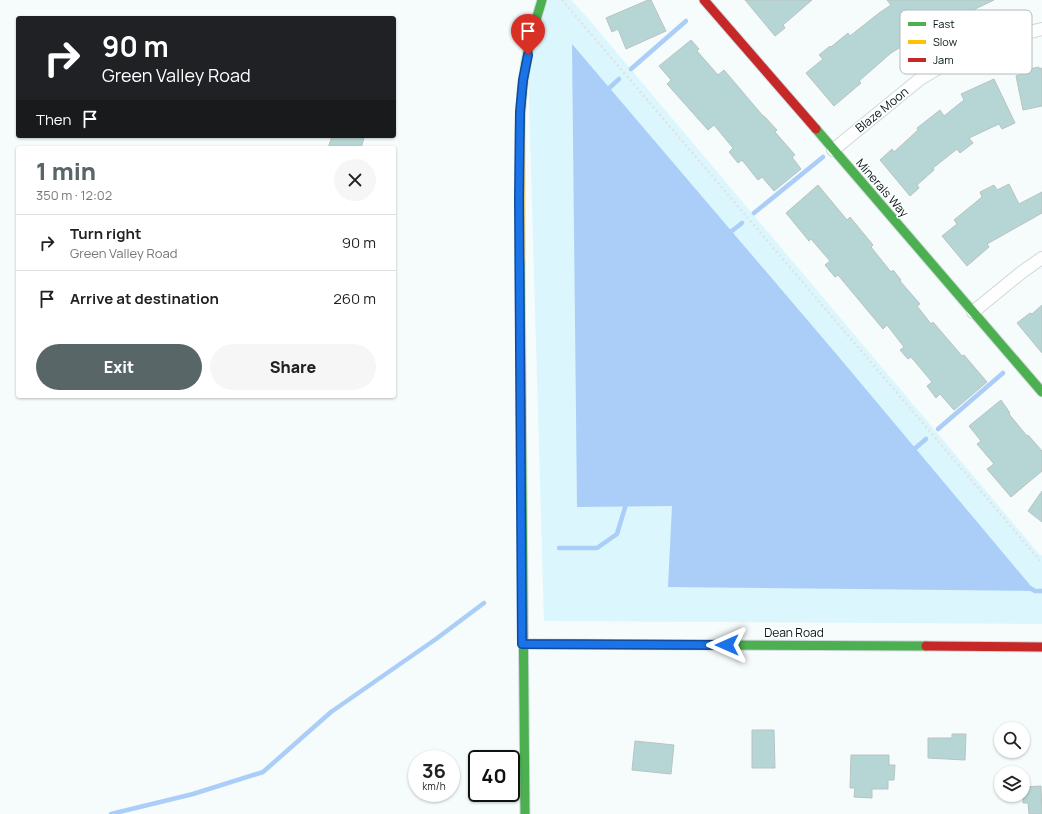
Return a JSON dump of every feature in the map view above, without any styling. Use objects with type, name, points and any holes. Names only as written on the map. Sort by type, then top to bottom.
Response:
[{"type":"street","points":[[525,814],[522,644],[519,198],[520,112],[523,80],[530,42],[542,0]]},
{"type":"street","name":"Minerals Way","points":[[704,0],[1042,392]]},
{"type":"street","name":"Blaze Moon","points":[[1032,31],[1042,29]]},
{"type":"street","name":"Blaze Moon","points":[[834,150],[920,79],[928,74]]},
{"type":"street","points":[[973,312],[1022,272],[1042,258]]},
{"type":"street","name":"Dean Road","points":[[522,644],[1042,647]]},
{"type":"path","points":[[562,0],[1042,563]]},
{"type":"shaded area","points":[[548,0],[571,0],[585,15],[1040,555],[1042,555],[1042,624],[544,621],[528,65]]},
{"type":"water","points":[[572,44],[838,356],[1035,591],[668,587],[672,506],[577,507]]},
{"type":"building","points":[[651,0],[666,31],[626,49],[618,29],[612,32],[606,18]]},
{"type":"building","points":[[745,0],[812,0],[783,25],[785,28],[775,36]]},
{"type":"building","points":[[887,0],[994,0],[973,10],[900,10],[900,48],[891,53],[859,81],[861,83],[834,106],[806,73],[823,59],[819,55],[830,46],[831,47],[848,33],[850,36],[891,5]]},
{"type":"building","points":[[691,40],[699,49],[697,51],[718,75],[724,70],[763,116],[777,130],[775,132],[795,155],[792,157],[801,169],[774,191],[762,177],[758,180],[742,160],[738,163],[729,152],[733,148],[714,125],[708,130],[667,84],[671,80],[659,66]]},
{"type":"building","points":[[1032,68],[1042,68],[1042,106],[1023,110],[1016,76],[1022,74],[1032,74]]},
{"type":"building","points":[[994,79],[1015,123],[1002,129],[999,124],[969,138],[973,143],[960,153],[957,149],[933,168],[934,170],[917,185],[919,188],[910,196],[880,160],[892,149],[894,152],[918,130],[917,128],[940,110],[944,116],[964,100],[961,94]]},
{"type":"building","points":[[331,138],[364,138],[362,146],[329,146]]},
{"type":"building","points":[[1009,184],[1019,204],[1042,192],[1042,213],[987,244],[989,247],[967,266],[942,236],[957,224],[954,220],[982,197],[980,192],[994,185],[997,190]]},
{"type":"building","points":[[818,185],[847,220],[850,217],[873,245],[871,247],[891,272],[893,270],[901,280],[900,281],[920,304],[917,306],[931,324],[933,322],[987,382],[954,410],[940,394],[936,398],[927,386],[932,382],[911,357],[908,359],[900,350],[904,347],[887,325],[883,329],[838,275],[835,277],[825,265],[830,261],[811,239],[809,241],[786,213]]},
{"type":"building","points":[[1042,305],[1042,353],[1017,323],[1030,313],[1032,314]]},
{"type":"building","points":[[1001,400],[1010,413],[1009,414],[1027,436],[1028,435],[1042,451],[1042,471],[1011,497],[987,469],[994,464],[977,444],[981,441],[969,426]]},
{"type":"building","points":[[1042,491],[1042,522],[1028,511]]},
{"type":"building","points":[[752,730],[774,730],[775,768],[752,768]]},
{"type":"building","points":[[952,734],[966,734],[965,760],[928,758],[928,738],[952,738]]},
{"type":"building","points":[[635,741],[674,745],[671,774],[632,770]]},
{"type":"building","points":[[851,755],[889,755],[889,765],[895,765],[894,780],[888,780],[888,789],[872,789],[872,798],[854,797],[855,788],[850,788]]},
{"type":"building","points":[[1041,786],[1042,814],[1029,814],[1028,803],[1023,803],[1030,802],[1030,787]]},
{"type":"waterway","points":[[631,69],[686,21]]},
{"type":"waterway","points":[[606,91],[619,79]]},
{"type":"waterway","points":[[754,213],[823,157]]},
{"type":"waterway","points":[[728,234],[742,223]]},
{"type":"waterway","points":[[938,429],[1003,373]]},
{"type":"waterway","points":[[912,451],[926,439]]},
{"type":"waterway","points":[[559,548],[597,548],[617,534],[627,501]]},
{"type":"waterway","points":[[1030,588],[1035,591],[1042,591]]},
{"type":"waterway","points":[[111,814],[193,794],[263,772],[331,712],[436,639],[484,603]]},
{"type":"traffic: fast","points":[[520,135],[521,100],[525,65],[531,37],[542,0]]},
{"type":"traffic: fast","points":[[816,129],[1042,392]]},
{"type":"traffic: fast","points":[[520,262],[525,814]]},
{"type":"traffic: fast","points":[[523,644],[926,646]]},
{"type":"traffic: slow","points":[[520,135],[520,262]]},
{"type":"traffic: jam","points":[[704,0],[816,129]]},
{"type":"traffic: jam","points":[[926,646],[1042,647]]},
{"type":"route","points":[[528,55],[523,80],[520,112],[519,198],[522,644],[727,645]]}]
